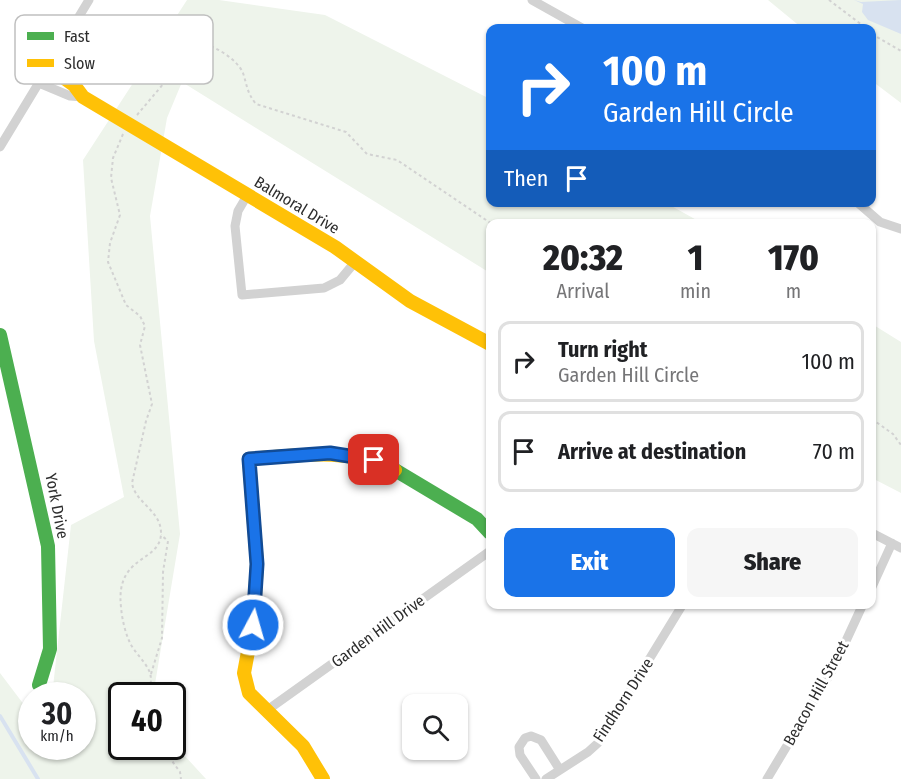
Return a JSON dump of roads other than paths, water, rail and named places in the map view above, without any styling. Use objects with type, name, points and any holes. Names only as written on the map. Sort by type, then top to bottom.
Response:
[{"type":"street","points":[[80,15],[89,0]]},
{"type":"street","points":[[532,0],[575,24]]},
{"type":"street","points":[[0,147],[38,84]]},
{"type":"street","name":"Balmoral Drive","points":[[41,84],[70,96],[83,98],[248,194],[355,262],[410,301],[486,342]]},
{"type":"street","name":"Balmoral Drive","points":[[73,84],[83,98]]},
{"type":"street","points":[[248,194],[238,211],[235,226],[242,295],[324,288],[340,280],[355,262]]},
{"type":"street","points":[[864,207],[880,222],[901,229]]},
{"type":"street","name":"York Drive","points":[[0,335],[48,546],[50,649],[40,682]]},
{"type":"street","points":[[324,779],[303,746],[249,693],[244,673],[253,625],[257,564],[249,459],[330,453],[374,460],[398,471],[477,519],[486,529]]},
{"type":"street","points":[[876,535],[896,545],[876,580]]},
{"type":"street","name":"Garden Hill Drive","points":[[266,711],[486,554]]},
{"type":"street","name":"Findhorn Drive","points":[[546,779],[588,752],[607,731],[680,609]]},
{"type":"street","name":"Beacon Hill Street","points":[[767,779],[832,669],[861,609]]},
{"type":"street","points":[[536,779],[520,755],[519,747],[525,738],[531,736],[541,740],[561,770]]},
{"type":"waterway","points":[[0,716],[38,779]]}]
